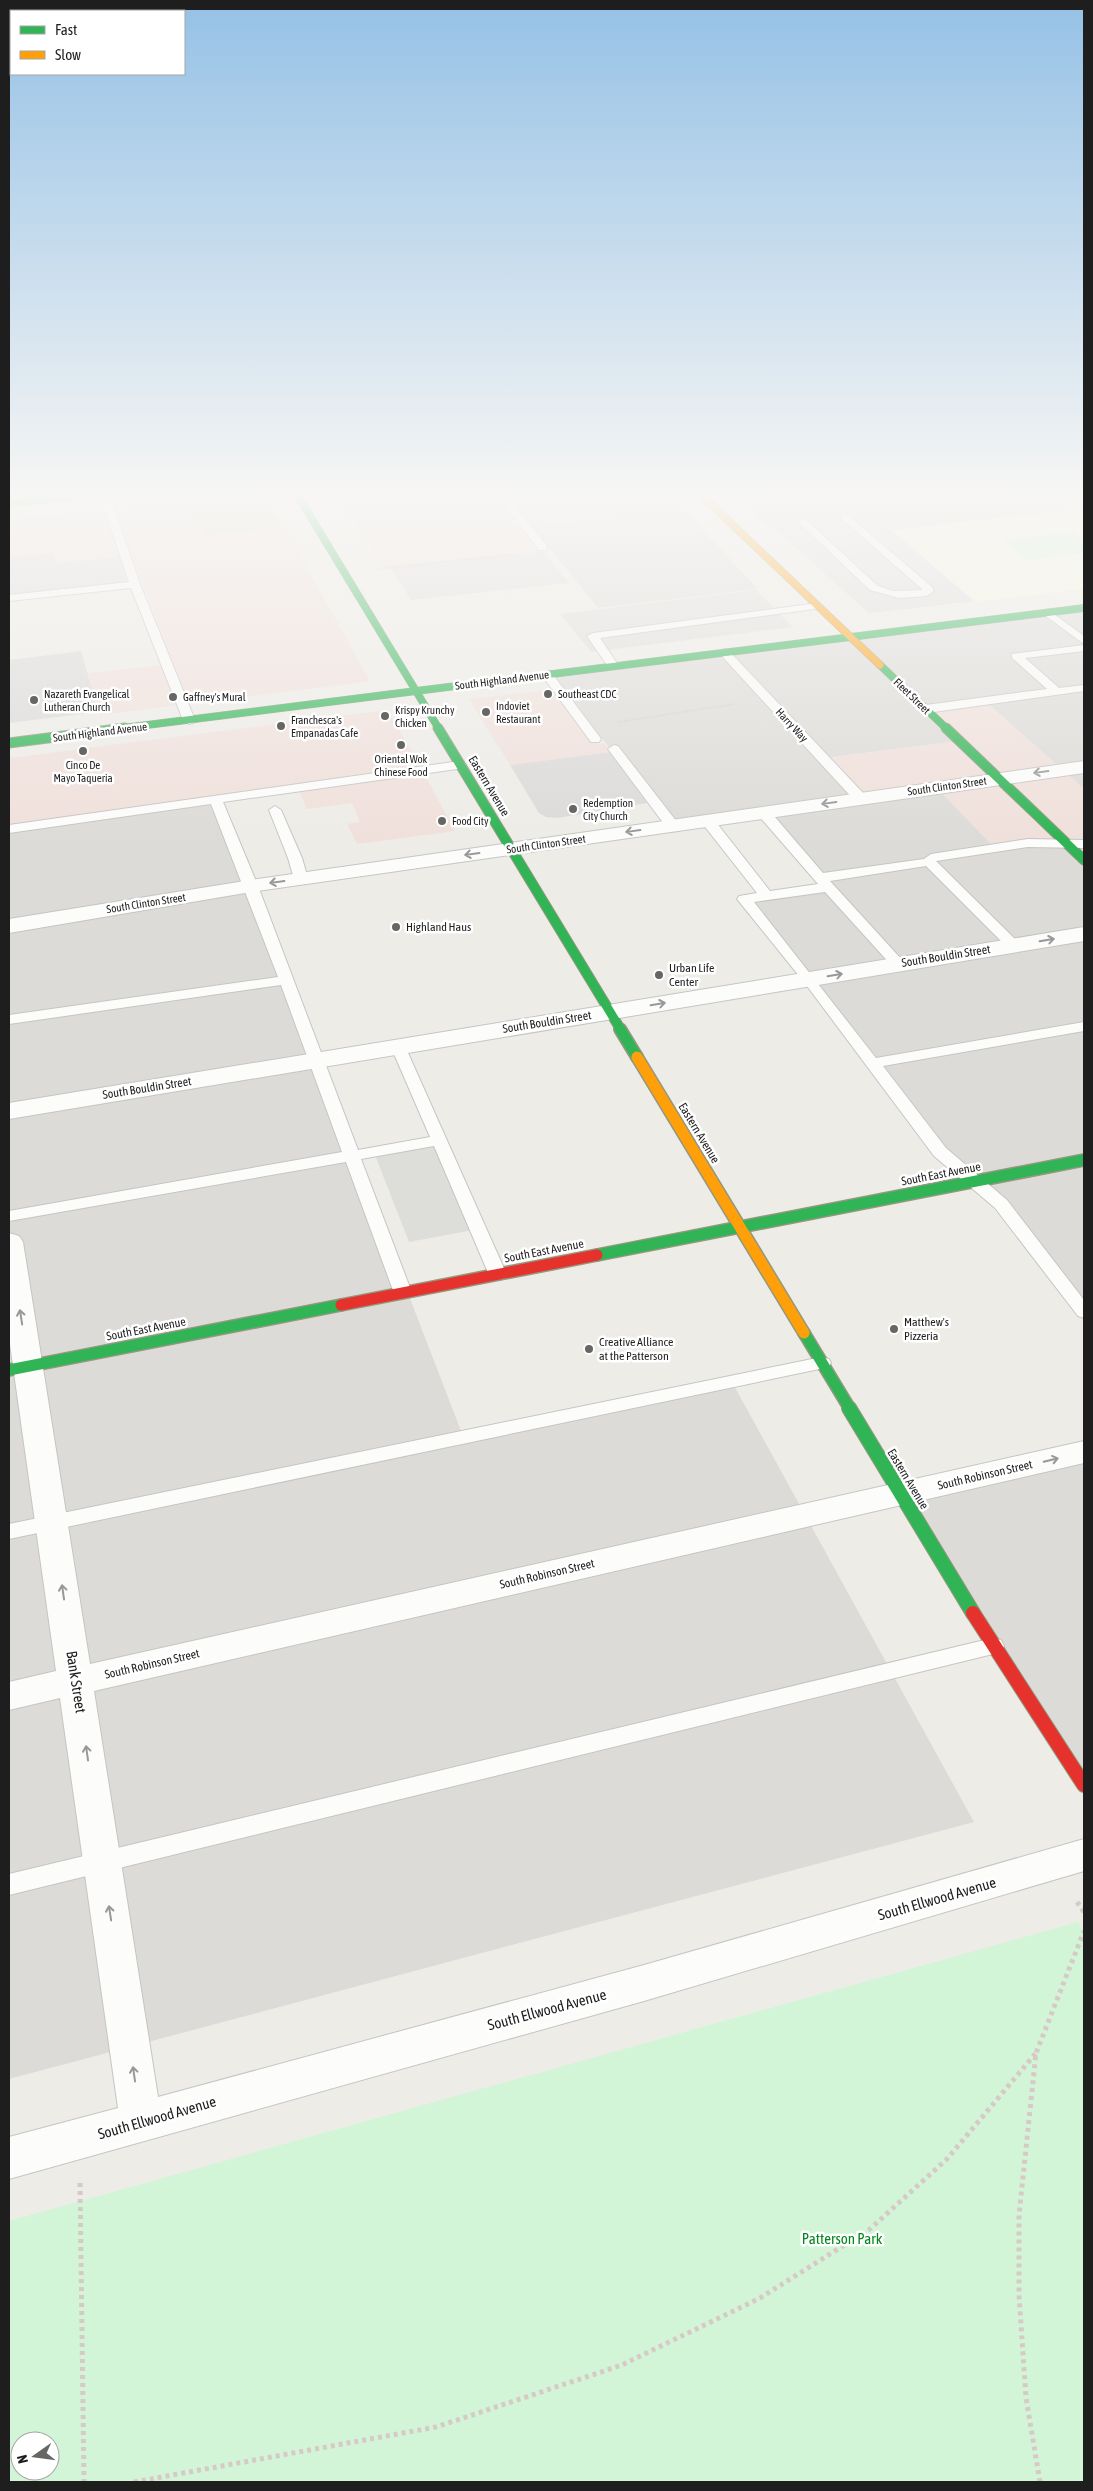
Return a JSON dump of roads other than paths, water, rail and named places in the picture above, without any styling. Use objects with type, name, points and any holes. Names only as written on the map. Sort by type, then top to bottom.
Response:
[{"type":"street","name":"Eastern Avenue","points":[[365,607],[993,1646],[1084,1785]]},
{"type":"street","name":"Fleet Street","points":[[819,607],[1084,860]]},
{"type":"street","name":"South Highland Avenue","points":[[9,744],[547,674],[1084,608]]},
{"type":"street","name":"South Clinton Street","points":[[9,926],[251,886],[1084,767]]},
{"type":"street","name":"South Bouldin Street","points":[[9,1111],[1084,934]]},
{"type":"street","name":"South East Avenue","points":[[19,1368],[1084,1160]]},
{"type":"street","name":"Bank Street","points":[[9,1242],[19,1368],[52,1522],[141,2122]]},
{"type":"street","name":"South Robinson Street","points":[[9,1696],[1084,1452]]},
{"type":"street","name":"South Ellwood Avenue","points":[[9,2158],[644,1983],[1084,1855]]},
{"type":"lane","points":[[144,607],[189,720]]},
{"type":"lane","points":[[613,666],[593,636],[809,607]]},
{"type":"lane","points":[[1047,612],[1084,641]]},
{"type":"lane","points":[[1057,692],[1016,656],[1084,648]]},
{"type":"lane","name":"Harry Way","points":[[724,652],[860,798]]},
{"type":"lane","points":[[547,674],[595,739]]},
{"type":"lane","points":[[926,709],[1084,688]]},
{"type":"lane","points":[[614,749],[672,825]]},
{"type":"lane","points":[[9,829],[460,765]]},
{"type":"lane","points":[[214,799],[251,886],[287,980],[403,1293]]},
{"type":"lane","points":[[274,810],[295,858],[301,879]]},
{"type":"lane","points":[[763,812],[898,964]]},
{"type":"lane","points":[[707,820],[767,896]]},
{"type":"lane","points":[[1083,1309],[1001,1204],[940,1152],[809,979],[744,899],[767,896],[824,882],[929,862],[931,858],[1028,844],[1084,844]]},
{"type":"lane","points":[[929,862],[1013,945]]},
{"type":"lane","points":[[9,1020],[287,980]]},
{"type":"lane","points":[[872,1063],[1084,1026]]},
{"type":"lane","points":[[399,1047],[498,1274]]},
{"type":"lane","points":[[9,1216],[440,1140]]},
{"type":"lane","points":[[9,1532],[822,1363]]},
{"type":"lane","points":[[9,1885],[993,1646]]},
{"type":"place","name":"Southeast CDC","points":[[548,694]]},
{"type":"place","name":"Gaffney's Mural","points":[[173,697]]},
{"type":"place","name":"Nazareth Evangelical Lutheran Church","points":[[34,700]]},
{"type":"place","name":"Indoviet Restaurant","points":[[486,712]]},
{"type":"place","name":"Krispy Krunchy Chicken","points":[[385,716]]},
{"type":"place","name":"Franchesca's Empanadas Cafe","points":[[281,726]]},
{"type":"place","name":"Oriental Wok Chinese Food","points":[[401,745]]},
{"type":"place","name":"Cinco De Mayo Taqueria","points":[[83,751]]},
{"type":"place","name":"Redemption City Church","points":[[573,809]]},
{"type":"place","name":"Food City","points":[[442,821]]},
{"type":"place","name":"Highland Haus","points":[[396,927]]},
{"type":"place","name":"Urban Life Center","points":[[659,975]]},
{"type":"place","name":"Matthew's Pizzeria","points":[[894,1329]]},
{"type":"place","name":"Creative Alliance at the Patterson","points":[[589,1349]]},
{"type":"park label","name":"Patterson Park","points":[[842,2239]]}]
